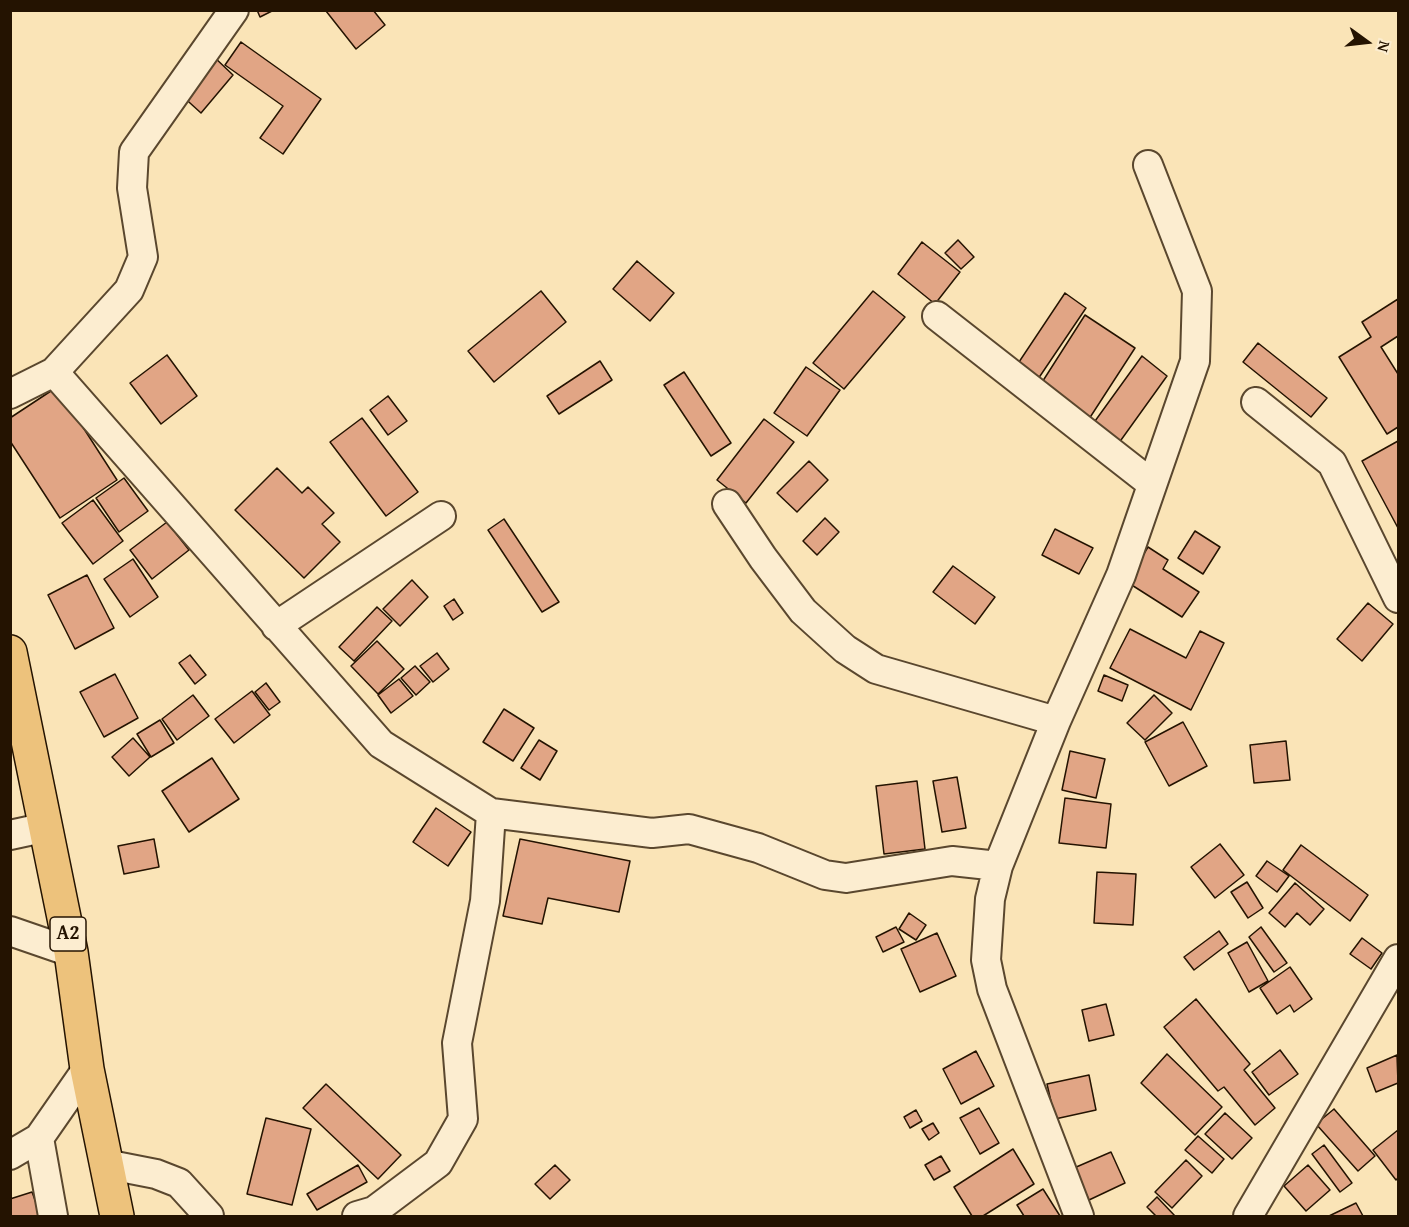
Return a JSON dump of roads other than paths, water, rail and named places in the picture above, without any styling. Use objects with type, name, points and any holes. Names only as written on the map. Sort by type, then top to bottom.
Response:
[{"type":"main road","name":"A2","points":[[10,652],[71,951],[87,1069],[117,1216]]},
{"type":"street","points":[[10,394],[54,372],[129,290],[143,257],[132,188],[134,152],[234,10]]},
{"type":"street","points":[[1079,1216],[992,989],[986,960],[990,899],[998,866],[1056,721],[1121,575],[1194,361],[1197,291],[1148,165]]},
{"type":"street","points":[[937,316],[1152,484]]},
{"type":"street","points":[[54,372],[381,744],[491,813],[652,833],[689,829],[758,848],[825,874],[846,878],[952,861],[998,866]]},
{"type":"street","points":[[1256,402],[1332,463],[1398,598]]},
{"type":"street","points":[[727,504],[763,558],[803,611],[845,649],[876,669],[1056,721]]},
{"type":"street","points":[[276,626],[441,516]]},
{"type":"street","points":[[357,1216],[374,1211],[438,1163],[463,1119],[457,1043],[485,901],[491,813]]},
{"type":"street","points":[[10,835],[47,827]]},
{"type":"street","points":[[10,931],[71,951]]},
{"type":"street","points":[[1248,1216],[1398,959]]},
{"type":"street","points":[[10,1155],[39,1138],[87,1069]]},
{"type":"street","points":[[39,1138],[53,1216]]},
{"type":"street","points":[[105,1164],[156,1174],[179,1184],[209,1216]]}]
